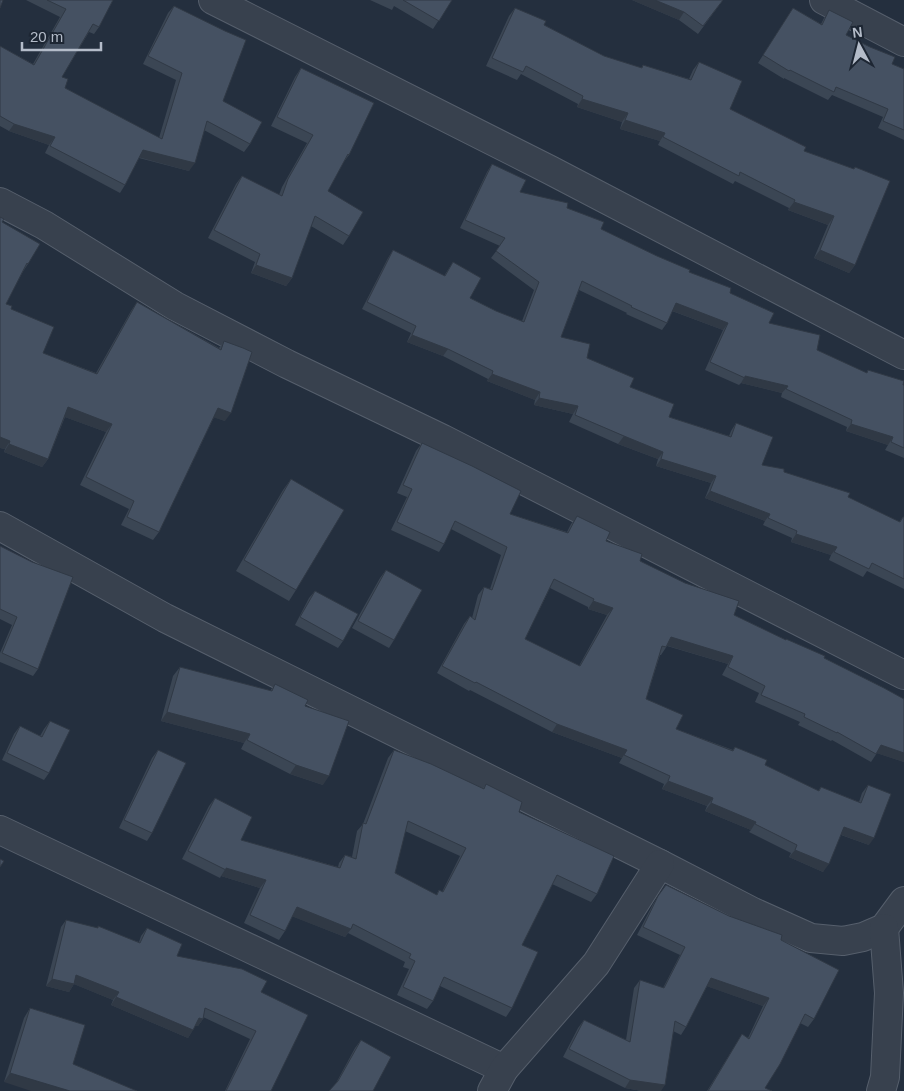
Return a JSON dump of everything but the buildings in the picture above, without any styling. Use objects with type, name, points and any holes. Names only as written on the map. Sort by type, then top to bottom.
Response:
[{"type":"street","points":[[213,0],[550,170],[904,355]]},
{"type":"street","points":[[824,0],[904,42]]},
{"type":"street","points":[[0,202],[44,225],[175,306],[287,364],[443,439],[904,675]]},
{"type":"street","points":[[0,526],[165,618],[753,912],[811,938],[843,941],[863,937],[884,928],[904,901]]},
{"type":"street","points":[[0,830],[498,1080],[596,964],[660,864]]},
{"type":"street","points":[[881,1091],[885,1077],[889,993],[884,928]]}]
